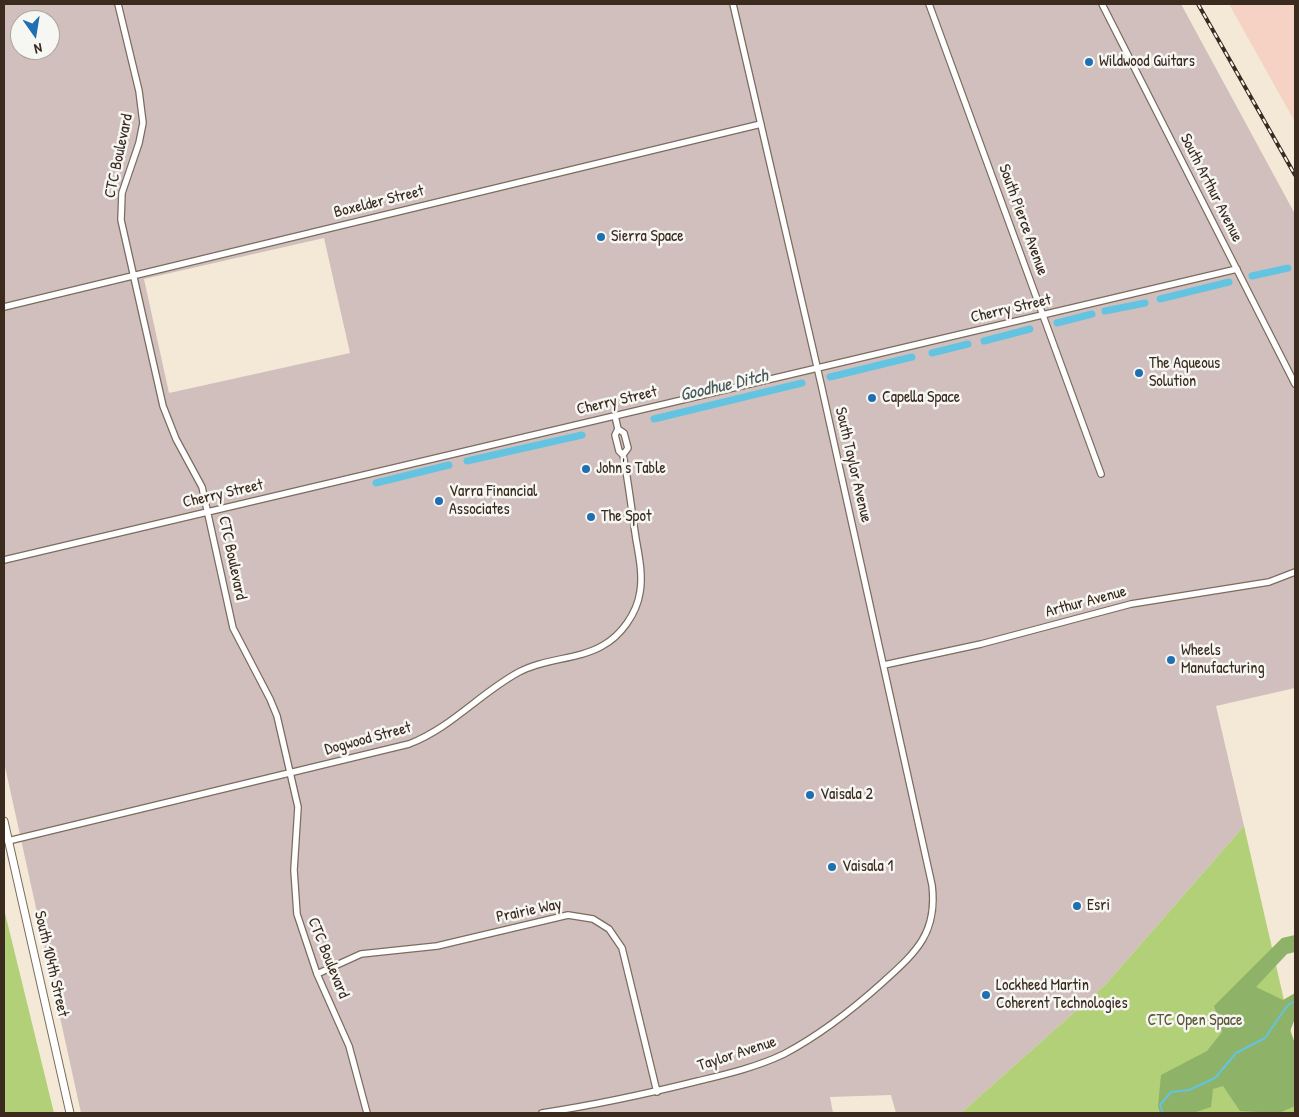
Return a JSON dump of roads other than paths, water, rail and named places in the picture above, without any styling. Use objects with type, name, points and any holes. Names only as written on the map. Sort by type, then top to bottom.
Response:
[{"type":"street","name":"CTC Boulevard","points":[[118,4],[142,108],[139,143],[122,193],[122,220],[163,406],[176,439],[202,487],[233,628],[275,710],[298,807],[294,870],[295,907],[302,935],[317,974],[349,1046],[367,1113]]},
{"type":"street","name":"South Taylor Avenue","points":[[733,4],[884,665],[932,885],[933,912],[927,933]]},
{"type":"street","name":"South Pierce Avenue","points":[[929,4],[1101,474]]},
{"type":"street","name":"South Arthur Avenue","points":[[1102,4],[1295,384]]},
{"type":"street","name":"Boxelder Street","points":[[4,308],[761,124]]},
{"type":"street","name":"Cherry Street","points":[[4,560],[1237,269]]},
{"type":"street","name":"Dogwood Street","points":[[8,841],[416,742],[434,733],[506,679],[528,667],[602,646],[621,631],[634,612],[640,592],[641,573],[623,455],[619,451],[615,435],[618,429],[615,416]]},
{"type":"street","name":"Dogwood Street","points":[[618,429],[624,433],[628,448],[623,455]]},
{"type":"street","name":"Arthur Avenue","points":[[884,665],[981,644],[1131,604],[1269,582],[1295,572]]},
{"type":"street","name":"South 104th Street","points":[[4,821],[70,1113]]},
{"type":"street","name":"Prairie Way","points":[[317,974],[361,954],[437,946],[568,915],[593,919],[609,929],[622,948],[657,1092]]},
{"type":"street","name":"Taylor Avenue","points":[[542,1113],[657,1092],[763,1063],[820,1033],[860,1002],[907,961],[927,933]]},
{"type":"waterway","name":"Goodhue Ditch","points":[[1252,276],[1288,268]]},
{"type":"waterway","name":"Goodhue Ditch","points":[[1160,299],[1229,282]]},
{"type":"waterway","name":"Goodhue Ditch","points":[[1105,311],[1145,303]]},
{"type":"waterway","name":"Goodhue Ditch","points":[[1057,323],[1092,314]]},
{"type":"waterway","name":"Goodhue Ditch","points":[[984,341],[1030,329]]},
{"type":"waterway","name":"Goodhue Ditch","points":[[932,353],[968,344]]},
{"type":"waterway","name":"Goodhue Ditch","points":[[830,377],[912,357]]},
{"type":"waterway","name":"Goodhue Ditch","points":[[654,419],[802,383]]},
{"type":"waterway","name":"Goodhue Ditch","points":[[467,461],[582,435]]},
{"type":"waterway","name":"Goodhue Ditch","points":[[376,483],[449,465]]},
{"type":"waterway","points":[[1163,1113],[1160,1105],[1171,1092],[1189,1090],[1215,1078],[1236,1053],[1265,1038],[1287,1006],[1295,1001]]},
{"type":"railway","points":[[1198,4],[1295,175]]},
{"type":"place","name":"Wildwood Guitars","points":[[1089,62]]},
{"type":"place","name":"Sierra Space","points":[[601,237]]},
{"type":"place","name":"The Aqueous Solution","points":[[1139,373]]},
{"type":"place","name":"Capella Space","points":[[872,398]]},
{"type":"place","name":"John's Table","points":[[586,469]]},
{"type":"place","name":"Varra Financial Associates","points":[[439,501]]},
{"type":"place","name":"The Spot","points":[[591,517]]},
{"type":"place","name":"Wheels Manufacturing","points":[[1171,660]]},
{"type":"place","name":"Vaisala 2","points":[[810,795]]},
{"type":"place","name":"Vaisala 1","points":[[832,867]]},
{"type":"place","name":"Esri","points":[[1077,906]]},
{"type":"place","name":"Lockheed Martin Coherent Technologies","points":[[986,995]]},
{"type":"park label","name":"CTC Open Space","points":[[1195,1021]]}]
